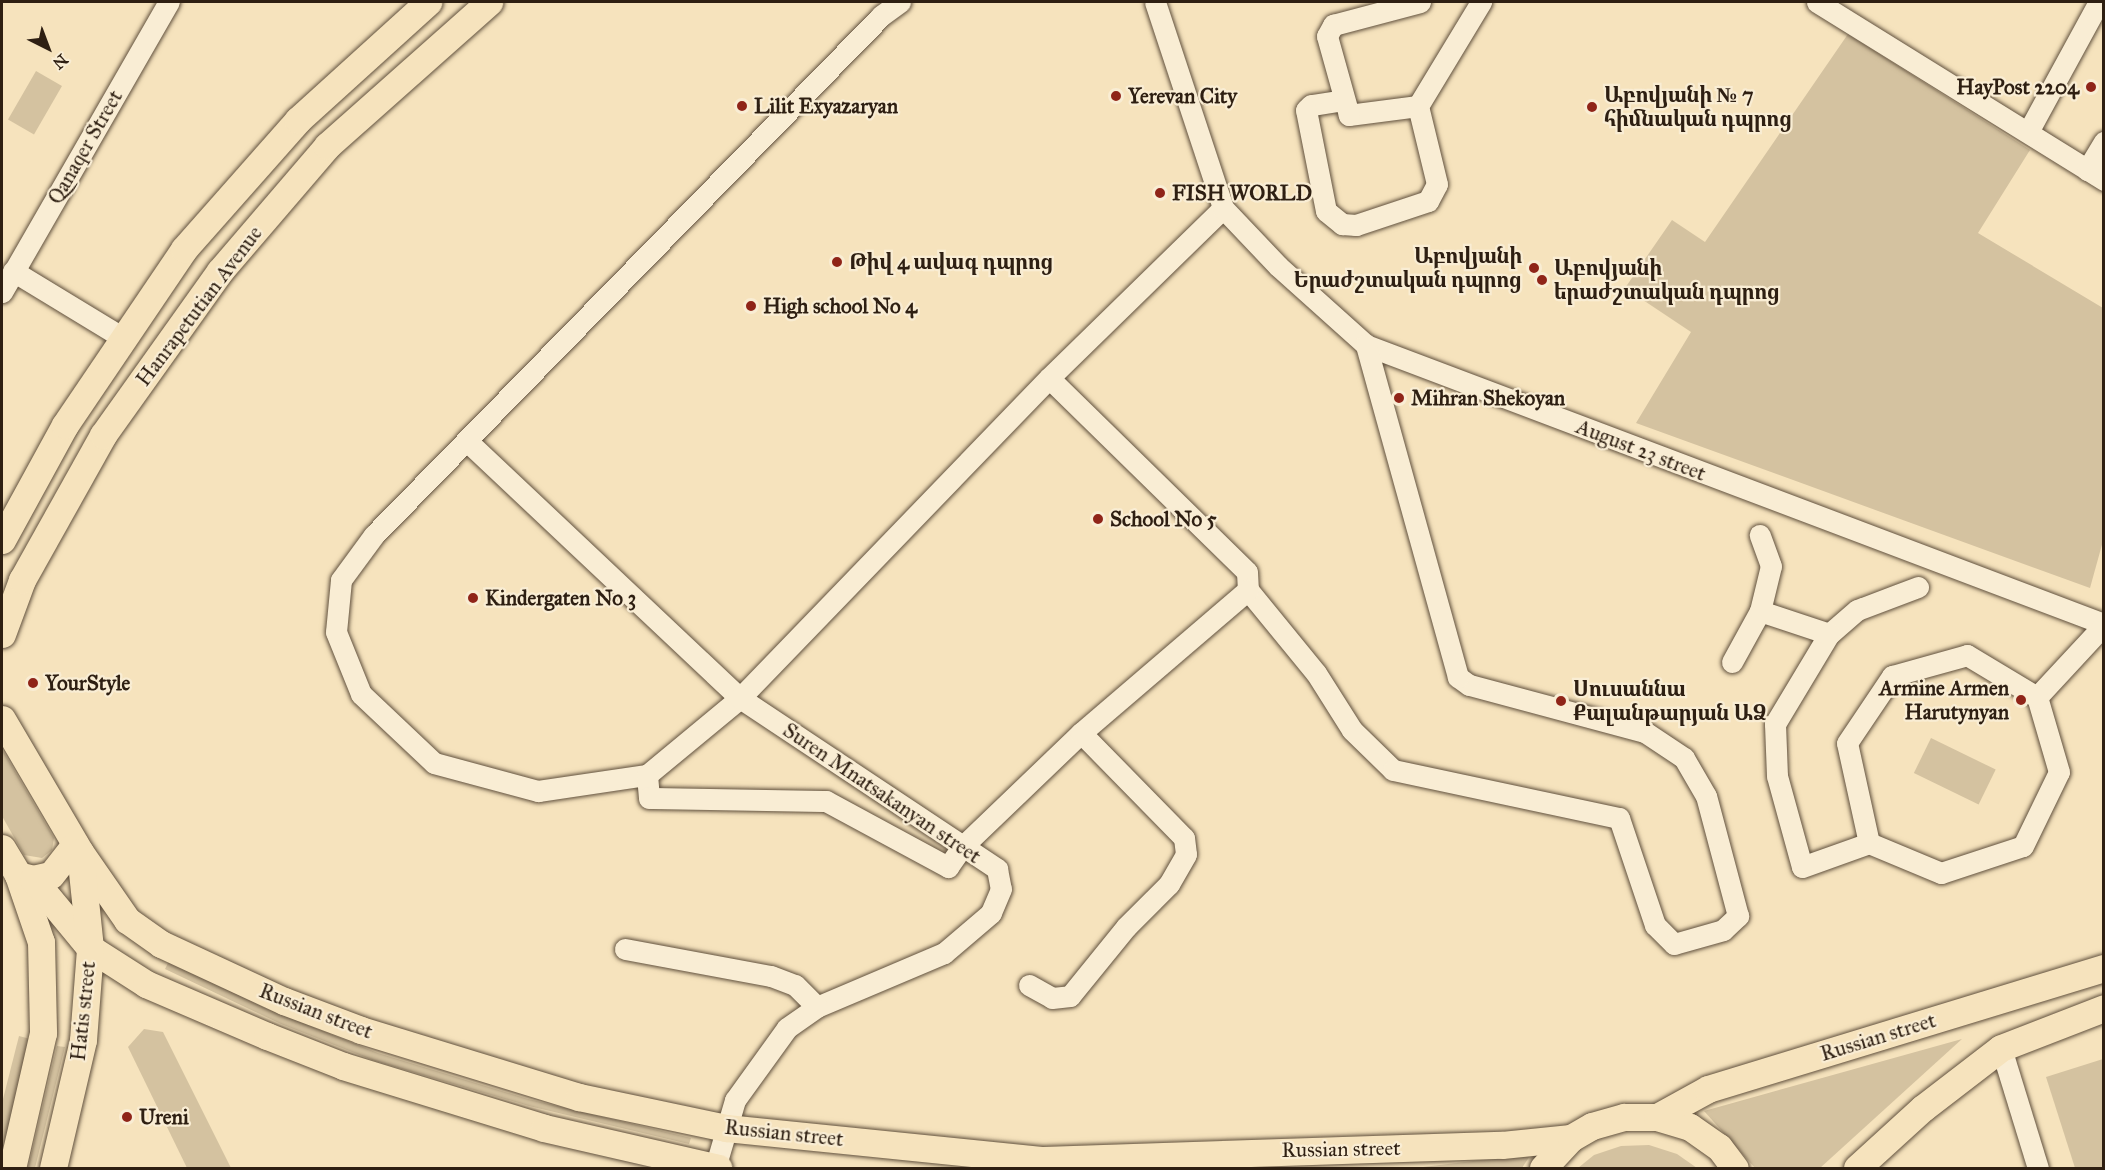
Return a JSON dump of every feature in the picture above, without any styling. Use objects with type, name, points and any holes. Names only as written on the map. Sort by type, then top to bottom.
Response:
[{"type":"main road","name":"Hanrapetutian Avenue","points":[[2,540],[65,425],[184,249],[298,120],[428,2]]},
{"type":"main road","name":"Hanrapetutian Avenue","points":[[2,634],[22,580],[103,435],[220,271],[327,146],[489,2]]},
{"type":"main road","name":"Russian street","points":[[3,714],[77,848],[127,920],[162,944],[284,1000],[361,1030],[579,1097],[726,1128],[1043,1164],[1502,1145],[1571,1138]]},
{"type":"main road","points":[[2,848],[26,877],[51,875],[77,848]]},
{"type":"main road","name":"Hatis street","points":[[53,1168],[83,1040],[90,948],[77,848]]},
{"type":"main road","name":"Russian street","points":[[26,877],[90,948],[146,984],[343,1066],[544,1128],[716,1168]]},
{"type":"main road","name":"Hatis street","points":[[12,1168],[43,1033],[41,942],[26,877]]},
{"type":"main road","name":"Russian street","points":[[1657,1117],[1708,1089],[2103,968]]},
{"type":"main road","points":[[1857,1168],[1923,1108],[2001,1048],[2103,1008]]},
{"type":"main road","points":[[1543,1168],[1571,1138],[1592,1126],[1624,1117],[1657,1117],[1690,1127],[1719,1147],[1735,1168]]},
{"type":"street","name":"Qanaqer Street","points":[[2,292],[169,2]]},
{"type":"street","points":[[900,2],[881,16],[374,535],[340,580],[336,632],[361,694],[434,763],[538,791],[648,775],[740,698],[1049,378],[1223,208]]},
{"type":"street","name":"August 23 street","points":[[1155,2],[1223,208],[1300,288],[1366,345],[2103,625]]},
{"type":"street","points":[[1418,106],[1353,117],[1346,111],[1326,36],[1328,29],[1333,25],[1420,2]]},
{"type":"street","points":[[1344,100],[1311,105],[1306,110],[1326,211],[1342,224],[1356,225],[1428,201],[1435,192],[1437,184],[1418,106],[1480,2]]},
{"type":"street","points":[[1817,2],[2095,175],[2103,142]]},
{"type":"street","points":[[2028,132],[2099,2]]},
{"type":"street","points":[[13,271],[123,338]]},
{"type":"street","points":[[1049,378],[1247,572],[1248,590],[1316,673],[1352,730],[1393,770],[1619,818],[1655,925],[1674,944],[1723,930],[1738,916],[1706,796],[1684,758],[1645,732],[1469,685],[1458,677],[1366,345]]},
{"type":"street","name":"Suren Mnatsakanyan street","points":[[467,441],[740,698],[997,869],[1000,889],[991,913],[945,952],[817,1007],[787,1028],[735,1100],[716,1168]]},
{"type":"street","points":[[1732,662],[1760,611],[1771,566],[1760,535]]},
{"type":"street","points":[[1869,843],[1847,743],[1892,676],[1966,655],[2037,697],[2059,772],[2023,846],[1941,873],[1869,843],[1802,867],[1777,776],[1775,724],[1829,634],[1857,610],[1918,586]]},
{"type":"street","points":[[648,775],[649,798],[826,801],[948,867],[962,847],[1081,733],[1248,590]]},
{"type":"street","points":[[1760,611],[1829,634]]},
{"type":"street","points":[[2037,697],[2103,625]]},
{"type":"street","points":[[1029,985],[1052,998],[1070,996],[1118,935],[1169,884],[1186,854],[1184,838],[1081,733]]},
{"type":"street","points":[[625,949],[771,976],[795,985],[817,1007]]},
{"type":"street","points":[[2001,1048],[2038,1168]]},
{"type":"shaded area","points":[[1848,34],[2030,150],[1978,233],[2103,308],[2103,541],[2090,588],[1636,423],[1691,332],[1625,288],[1672,220],[1705,242]]},
{"type":"shaded area","points":[[36,71],[62,86],[34,134],[8,119]]},
{"type":"shaded area","points":[[1931,738],[1996,770],[1979,805],[1914,773]]},
{"type":"shaded area","points":[[2,749],[54,838],[52,850],[42,858],[24,855],[2,816]]},
{"type":"shaded area","points":[[169,961],[265,1008],[378,1053],[528,1099],[691,1138],[689,1144],[529,1106],[375,1061],[281,1024],[165,969]]},
{"type":"shaded area","points":[[144,1029],[163,1032],[231,1168],[187,1168],[128,1047]]},
{"type":"shaded area","points":[[19,1036],[34,1040],[2,1168],[2,1103]]},
{"type":"shaded area","points":[[1962,1039],[1820,1168],[1755,1168],[1704,1111]]},
{"type":"shaded area","points":[[57,1046],[65,1047],[35,1168],[28,1168]]},
{"type":"shaded area","points":[[2103,1059],[2103,1168],[2075,1168],[2046,1077]]},
{"type":"shaded area","points":[[1649,1145],[1677,1154],[1697,1168],[1578,1168],[1594,1155],[1621,1146]]},
{"type":"shaded area","points":[[1531,1154],[1522,1168],[1415,1168]]},
{"type":"place","name":"HayPost 2204","points":[[2091,87]]},
{"type":"place","name":"Yerevan City","points":[[1116,96]]},
{"type":"place","name":"Lilit Exyazaryan","points":[[742,106]]},
{"type":"place","name":"Աբովյանի № 7 հիմնական դպրոց","points":[[1592,107]]},
{"type":"place","name":"FISH WORLD","points":[[1160,193]]},
{"type":"place","name":"Թիվ 4 ավագ դպրոց","points":[[837,262]]},
{"type":"place","name":"Աբովյանի Երաժշտական դպրոց","points":[[1534,268]]},
{"type":"place","name":"Աբովյանի երաժշտական դպրոց","points":[[1542,280]]},
{"type":"place","name":"High school No 4","points":[[751,306]]},
{"type":"place","name":"Mihran Shekoyan","points":[[1399,398]]},
{"type":"place","name":"School No 5","points":[[1098,519]]},
{"type":"place","name":"Kindergaten No 3","points":[[473,598]]},
{"type":"place","name":"YourStyle","points":[[33,683]]},
{"type":"place","name":"Armine Armen Harutynyan","points":[[2021,700]]},
{"type":"place","name":"Սուսաննա Քալանթարյան ԱՁ","points":[[1561,701]]},
{"type":"place","name":"Ureni","points":[[127,1117]]}]
